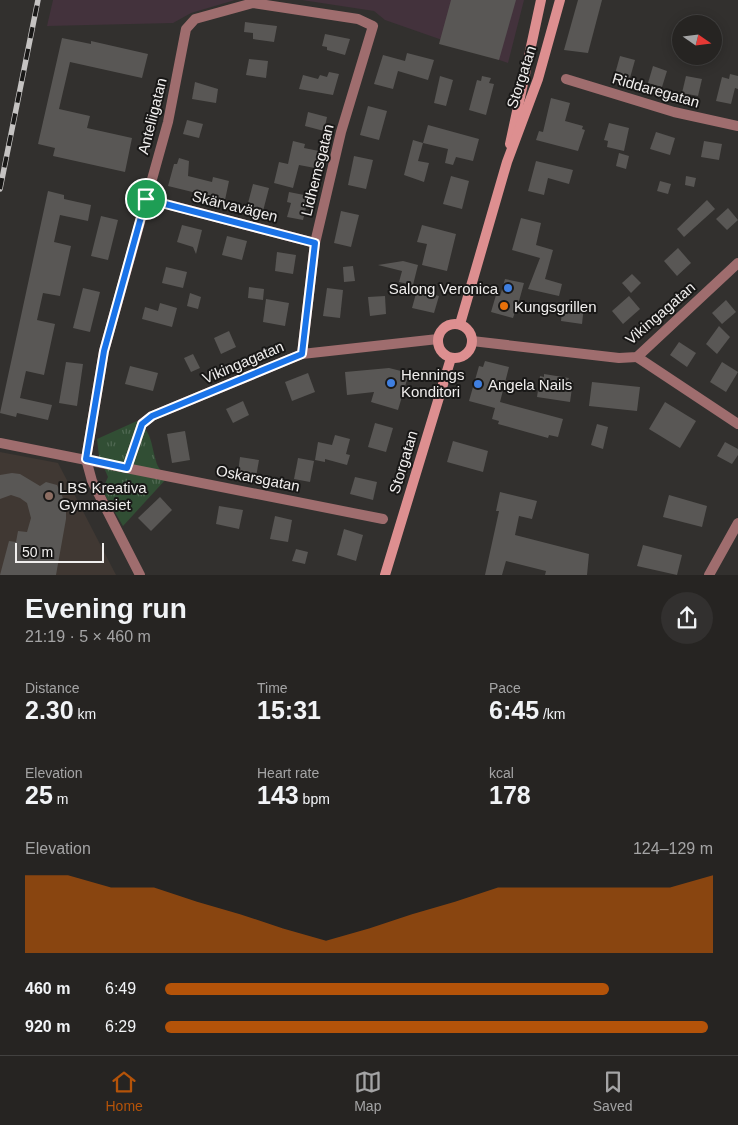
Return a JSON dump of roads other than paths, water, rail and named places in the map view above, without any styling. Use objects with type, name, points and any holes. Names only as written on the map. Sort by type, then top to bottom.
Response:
[{"type":"main road","name":"Storgatan","points":[[507,162],[541,0]]},
{"type":"main road","name":"Storgatan","points":[[460,324],[507,162],[538,79],[560,0]]},
{"type":"main road","points":[[460,324],[469,331],[472,346],[465,355],[451,358],[441,351],[438,339],[445,326],[460,324]]},
{"type":"main road","name":"Storgatan","points":[[385,575],[451,358]]},
{"type":"street","name":"Anteliigatan","points":[[86,459],[104,351],[170,113],[186,29],[195,19],[253,3],[358,19],[373,26]]},
{"type":"street","name":"Lidhemsgatan","points":[[302,354],[315,243],[341,132],[373,26]]},
{"type":"street","name":"Riddaregatan","points":[[566,79],[674,112],[738,126]]},
{"type":"street","name":"Skärvavägen","points":[[146,199],[315,243]]},
{"type":"street","name":"Vikingagatan","points":[[472,341],[619,358],[637,357],[738,263]]},
{"type":"street","name":"Vikingagatan","points":[[127,468],[142,424],[152,416],[302,354],[438,339]]},
{"type":"street","points":[[637,357],[738,424]]},
{"type":"street","name":"Oskarsgatan","points":[[0,442],[383,519]]},
{"type":"street","points":[[86,459],[92,481],[140,575]]},
{"type":"street","points":[[709,575],[738,524]]},
{"type":"railway","points":[[0,189],[38,0]]},
{"type":"place","name":"Salong Veronica","points":[[508,288]]},
{"type":"place","name":"Kungsgrillen","points":[[504,306]]},
{"type":"place","name":"Hennings Konditori","points":[[391,383]]},
{"type":"place","name":"Angela Nails","points":[[478,384]]},
{"type":"place","name":"LBS Kreativa Gymnasiet","points":[[49,496]]}]
